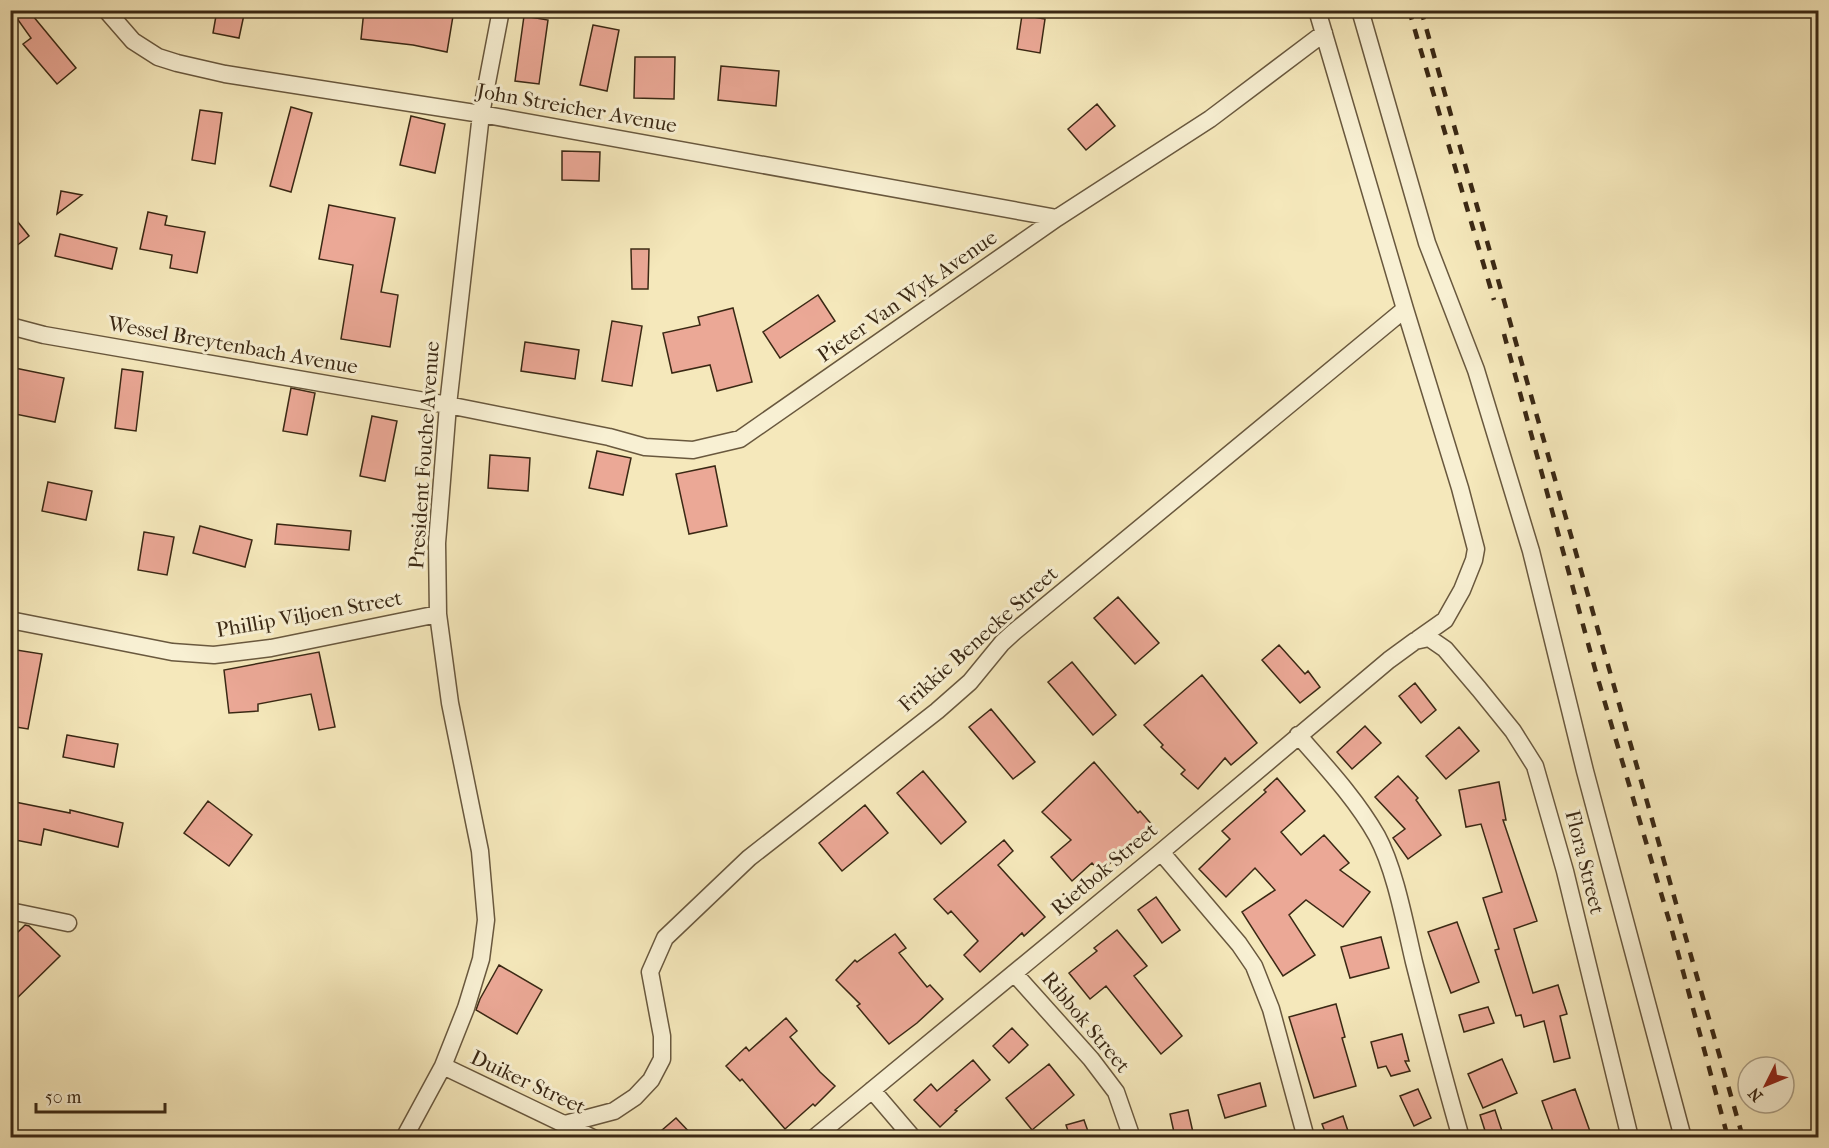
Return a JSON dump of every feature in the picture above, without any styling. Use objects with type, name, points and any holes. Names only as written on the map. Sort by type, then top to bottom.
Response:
[{"type":"street","name":"John Streicher Avenue","points":[[106,10],[133,41],[158,57],[225,74],[481,114],[1057,218]]},
{"type":"street","name":"President Fouche Avenue","points":[[404,1137],[443,1066],[466,1008],[482,959],[486,920],[480,850],[450,703],[438,614],[437,543],[448,405],[481,114],[501,10]]},
{"type":"street","points":[[1317,10],[1324,33]]},
{"type":"street","points":[[1360,10],[1427,243],[1476,370],[1530,551],[1585,771],[1683,1137]]},
{"type":"street","name":"Pieter Van Wyk Avenue","points":[[448,405],[609,437],[645,447],[693,450],[740,439],[1057,218],[1210,119],[1324,33]]},
{"type":"street","name":"Rietbok Street","points":[[814,1137],[1161,852],[1298,735],[1445,620],[1462,590],[1476,549],[1460,488],[1324,33]]},
{"type":"street","name":"Frikkie Benecke Street","points":[[565,1124],[614,1111],[651,1080],[662,1059],[662,1036],[650,972],[664,938],[749,858],[937,711],[970,682],[1014,632],[1405,309]]},
{"type":"street","name":"Wessel Breytenbach Avenue","points":[[10,326],[55,337],[448,405]]},
{"type":"street","name":"Phillip Viljoen Street","points":[[10,620],[171,652],[214,655],[272,648],[438,614]]},
{"type":"street","name":"Flora Street","points":[[1419,640],[1429,638],[1435,640],[1445,649],[1513,731],[1535,766],[1565,871],[1630,1137]]},
{"type":"street","points":[[1298,735],[1341,785],[1378,838],[1404,921],[1435,1046],[1461,1137]]},
{"type":"street","points":[[1161,852],[1239,944],[1254,966],[1272,1009],[1306,1137]]},
{"type":"street","points":[[10,911],[68,923]]},
{"type":"street","name":"Ribbok Street","points":[[1014,973],[1091,1059],[1116,1092],[1132,1137]]},
{"type":"street","name":"Duiker Street","points":[[443,1066],[593,1137]]},
{"type":"street","points":[[872,1090],[914,1137]]},
{"type":"building","points":[[11,10],[28,10],[76,68],[57,84],[23,44],[31,38]]},
{"type":"building","points":[[217,10],[245,10],[239,38],[213,33]]},
{"type":"building","points":[[364,10],[454,10],[447,52],[413,45],[361,39]]},
{"type":"building","points":[[1022,15],[1045,19],[1040,53],[1017,49]]},
{"type":"building","points":[[524,16],[548,20],[539,84],[515,81]]},
{"type":"building","points":[[593,25],[619,30],[607,91],[580,85]]},
{"type":"building","points":[[635,57],[675,57],[674,99],[634,98]]},
{"type":"building","points":[[721,66],[779,71],[776,106],[718,100]]},
{"type":"building","points":[[1097,104],[1115,126],[1086,150],[1068,129]]},
{"type":"building","points":[[291,107],[312,113],[291,192],[270,186]]},
{"type":"building","points":[[200,110],[222,113],[215,164],[192,160]]},
{"type":"building","points":[[411,116],[445,124],[435,173],[400,165]]},
{"type":"building","points":[[562,151],[600,152],[599,181],[562,180]]},
{"type":"building","points":[[61,191],[82,195],[57,214]]},
{"type":"building","points":[[329,205],[395,218],[381,292],[398,295],[390,347],[341,339],[353,265],[319,259]]},
{"type":"building","points":[[10,212],[29,236],[10,251]]},
{"type":"building","points":[[148,212],[167,216],[165,225],[205,232],[197,273],[170,268],[172,255],[140,249]]},
{"type":"building","points":[[60,234],[117,248],[112,269],[55,256]]},
{"type":"building","points":[[631,249],[649,249],[648,289],[632,289]]},
{"type":"building","points":[[818,295],[835,321],[780,358],[763,332]]},
{"type":"building","points":[[733,308],[752,382],[717,391],[710,365],[672,373],[663,333],[700,325],[698,317]]},
{"type":"building","points":[[612,321],[642,326],[632,386],[602,381]]},
{"type":"building","points":[[525,342],[579,350],[575,379],[521,371]]},
{"type":"building","points":[[10,367],[64,378],[55,422],[10,413]]},
{"type":"building","points":[[122,369],[143,372],[136,431],[115,428]]},
{"type":"building","points":[[291,388],[315,393],[307,435],[283,431]]},
{"type":"building","points":[[372,416],[397,421],[385,481],[360,476]]},
{"type":"building","points":[[597,451],[631,458],[623,495],[589,488]]},
{"type":"building","points":[[490,455],[530,458],[528,491],[488,488]]},
{"type":"building","points":[[715,466],[727,526],[689,534],[676,474]]},
{"type":"building","points":[[48,482],[92,491],[86,520],[42,511]]},
{"type":"building","points":[[277,524],[351,531],[349,550],[275,544]]},
{"type":"building","points":[[200,526],[252,540],[245,567],[193,553]]},
{"type":"building","points":[[144,532],[174,537],[167,575],[138,570]]},
{"type":"building","points":[[1118,597],[1159,643],[1135,664],[1094,618]]},
{"type":"building","points":[[1279,645],[1305,674],[1308,671],[1320,687],[1300,703],[1262,660]]},
{"type":"building","points":[[10,649],[42,654],[28,729],[10,726]]},
{"type":"building","points":[[319,652],[335,727],[319,730],[311,694],[258,704],[258,711],[229,713],[224,670]]},
{"type":"building","points":[[1072,662],[1116,715],[1093,735],[1048,682]]},
{"type":"building","points":[[1202,675],[1257,743],[1231,765],[1225,758],[1198,789],[1181,774],[1185,770],[1161,747],[1163,745],[1144,725]]},
{"type":"building","points":[[1415,683],[1436,710],[1421,723],[1399,696]]},
{"type":"building","points":[[991,709],[1035,762],[1013,779],[969,727]]},
{"type":"building","points":[[1365,726],[1381,743],[1352,769],[1337,752]]},
{"type":"building","points":[[1459,727],[1479,751],[1446,779],[1426,756]]},
{"type":"building","points":[[67,735],[118,744],[114,767],[63,757]]},
{"type":"building","points":[[1094,762],[1138,813],[1140,811],[1153,826],[1100,872],[1092,863],[1072,881],[1051,857],[1071,840],[1042,812]]},
{"type":"building","points":[[923,771],[966,822],[941,844],[897,793]]},
{"type":"building","points":[[1398,776],[1418,798],[1416,800],[1441,835],[1408,859],[1393,838],[1405,829],[1375,797]]},
{"type":"building","points":[[1277,778],[1305,811],[1281,832],[1301,855],[1324,835],[1349,863],[1340,870],[1370,892],[1343,927],[1306,900],[1289,915],[1315,955],[1283,976],[1242,912],[1275,890],[1255,868],[1226,897],[1199,869],[1230,839],[1222,831],[1266,792],[1264,790]]},
{"type":"building","points":[[1499,782],[1506,820],[1503,820],[1537,921],[1514,929],[1533,993],[1558,985],[1567,1014],[1560,1016],[1570,1058],[1554,1062],[1544,1021],[1524,1027],[1521,1015],[1516,1016],[1495,950],[1499,949],[1483,898],[1502,892],[1481,824],[1466,827],[1459,790]]},
{"type":"building","points":[[10,801],[70,813],[70,810],[123,823],[118,847],[44,829],[41,845],[10,839]]},
{"type":"building","points":[[208,801],[252,835],[229,866],[184,833]]},
{"type":"building","points":[[865,805],[888,833],[842,871],[819,843]]},
{"type":"building","points":[[1004,840],[1013,851],[998,865],[1045,917],[1024,936],[1022,933],[980,972],[964,955],[978,941],[951,911],[948,914],[934,899]]},
{"type":"building","points":[[1156,897],[1180,930],[1162,943],[1138,910]]},
{"type":"building","points":[[1457,922],[1479,982],[1451,993],[1428,932]]},
{"type":"building","points":[[25,925],[29,926],[60,956],[10,1005],[10,940]]},
{"type":"building","points":[[1117,930],[1147,966],[1134,976],[1182,1036],[1161,1054],[1106,986],[1090,999],[1069,973],[1097,951],[1094,948]]},
{"type":"building","points":[[895,934],[906,948],[899,953],[927,987],[930,985],[943,999],[889,1044],[857,1006],[860,1004],[836,980],[855,960],[857,962]]},
{"type":"building","points":[[1381,937],[1389,968],[1350,978],[1341,947]]},
{"type":"building","points":[[499,965],[542,990],[517,1034],[476,1010]]},
{"type":"building","points":[[1336,1004],[1345,1037],[1342,1038],[1356,1086],[1314,1098],[1289,1017]]},
{"type":"building","points":[[1488,1007],[1494,1023],[1464,1032],[1459,1015]]},
{"type":"building","points":[[786,1018],[797,1031],[790,1037],[835,1086],[815,1106],[813,1104],[785,1129],[742,1079],[740,1081],[726,1066],[746,1047],[749,1051]]},
{"type":"building","points":[[1012,1028],[1028,1045],[1009,1063],[993,1046]]},
{"type":"building","points":[[1402,1034],[1409,1061],[1405,1061],[1410,1071],[1391,1076],[1386,1066],[1378,1068],[1371,1042]]},
{"type":"building","points":[[1502,1059],[1517,1093],[1483,1108],[1468,1074]]},
{"type":"building","points":[[973,1060],[990,1080],[955,1110],[957,1111],[940,1127],[914,1100],[931,1084],[937,1091]]},
{"type":"building","points":[[1049,1064],[1074,1095],[1032,1130],[1006,1098]]},
{"type":"building","points":[[1260,1083],[1266,1106],[1225,1118],[1218,1095]]},
{"type":"building","points":[[1418,1089],[1431,1118],[1414,1126],[1400,1096]]},
{"type":"building","points":[[1575,1089],[1592,1137],[1555,1137],[1542,1101]]},
{"type":"building","points":[[1188,1110],[1194,1137],[1175,1137],[1170,1114]]},
{"type":"building","points":[[1495,1110],[1504,1137],[1487,1137],[1480,1115]]},
{"type":"building","points":[[1343,1116],[1350,1137],[1327,1137],[1322,1124]]},
{"type":"building","points":[[676,1118],[694,1137],[654,1137]]},
{"type":"building","points":[[1084,1120],[1090,1137],[1070,1137],[1066,1125]]},
{"type":"railway","points":[[1409,10],[1494,300]]},
{"type":"railway","points":[[1421,10],[1743,1138]]},
{"type":"railway","points":[[1504,334],[1595,669],[1671,927],[1728,1138]]}]
